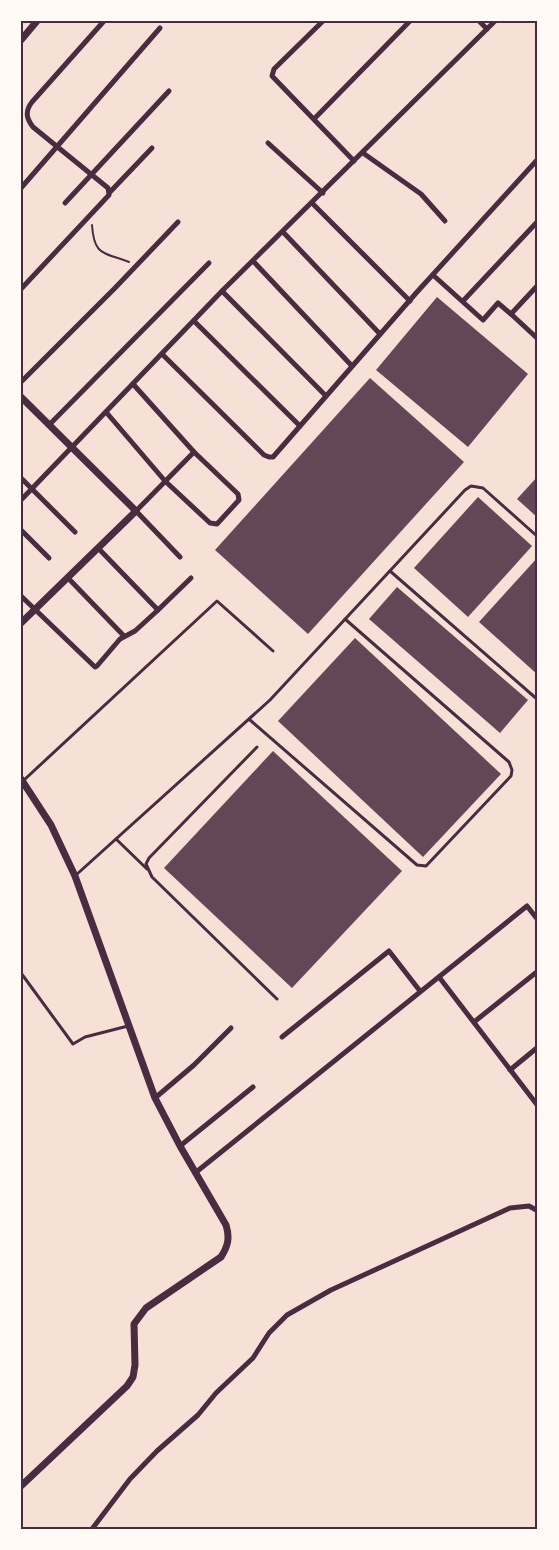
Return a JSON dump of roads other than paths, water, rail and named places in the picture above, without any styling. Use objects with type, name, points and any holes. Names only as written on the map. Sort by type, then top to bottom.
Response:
[{"type":"street","points":[[21,40],[37,21]]},
{"type":"street","points":[[104,21],[28,106],[27,112],[29,122],[92,174],[110,192]]},
{"type":"street","points":[[323,21],[272,72],[274,80],[354,161]]},
{"type":"street","points":[[314,119],[410,21]]},
{"type":"street","points":[[479,21],[487,29]]},
{"type":"street","points":[[21,500],[222,291],[495,21]]},
{"type":"street","points":[[21,188],[160,28]]},
{"type":"street","points":[[65,203],[169,91]]},
{"type":"street","points":[[268,143],[323,193]]},
{"type":"street","points":[[21,289],[152,148]]},
{"type":"street","points":[[363,153],[421,194],[444,221]]},
{"type":"street","points":[[162,354],[264,455],[273,457],[538,159]]},
{"type":"street","points":[[312,203],[410,301]]},
{"type":"street","points":[[463,301],[538,221]]},
{"type":"street","points":[[21,382],[178,222]]},
{"type":"street","points":[[283,232],[380,334]]},
{"type":"street","points":[[253,261],[352,366]]},
{"type":"street","points":[[49,425],[209,263]]},
{"type":"street","points":[[433,275],[483,320],[498,303],[538,339]]},
{"type":"street","points":[[511,314],[538,285]]},
{"type":"street","points":[[222,291],[326,396]]},
{"type":"street","points":[[194,321],[300,426]]},
{"type":"street","points":[[106,412],[165,481],[210,523],[217,524],[239,497],[194,452],[133,384]]},
{"type":"street","points":[[21,397],[180,557]]},
{"type":"street","points":[[21,623],[194,452]]},
{"type":"street","points":[[21,478],[75,532]]},
{"type":"street","points":[[21,530],[49,558]]},
{"type":"street","points":[[98,548],[158,610]]},
{"type":"street","points":[[68,578],[124,636]]},
{"type":"street","points":[[21,596],[94,667],[124,636],[135,631],[191,578]]},
{"type":"street","points":[[21,1486],[127,1386],[135,1365],[134,1324],[139,1315],[221,1257],[230,1236],[155,1098],[75,876],[51,825],[22,780]]},
{"type":"street","points":[[195,1173],[527,906],[538,920]]},
{"type":"street","points":[[282,1037],[389,951],[420,991]]},
{"type":"street","points":[[474,1022],[538,971]]},
{"type":"street","points":[[439,976],[538,1106]]},
{"type":"street","points":[[155,1098],[194,1065],[231,1028]]},
{"type":"street","points":[[510,1070],[538,1047]]},
{"type":"street","points":[[180,1146],[253,1087]]},
{"type":"street","points":[[92,1529],[130,1479],[157,1451],[198,1415],[216,1393],[253,1358],[269,1333],[287,1316],[331,1290],[510,1208],[529,1206],[538,1211]]},
{"type":"lane","points":[[75,876],[249,720],[471,486],[483,488],[538,537]]},
{"type":"lane","points":[[390,571],[538,700]]},
{"type":"lane","points":[[22,780],[217,601],[273,651]]},
{"type":"lane","points":[[249,720],[417,865],[426,866],[511,776],[512,770],[509,762],[345,619]]},
{"type":"lane","points":[[148,871],[149,858],[257,747]]},
{"type":"lane","points":[[116,839],[277,999]]},
{"type":"lane","points":[[21,973],[73,1044],[85,1037],[128,1026]]}]
